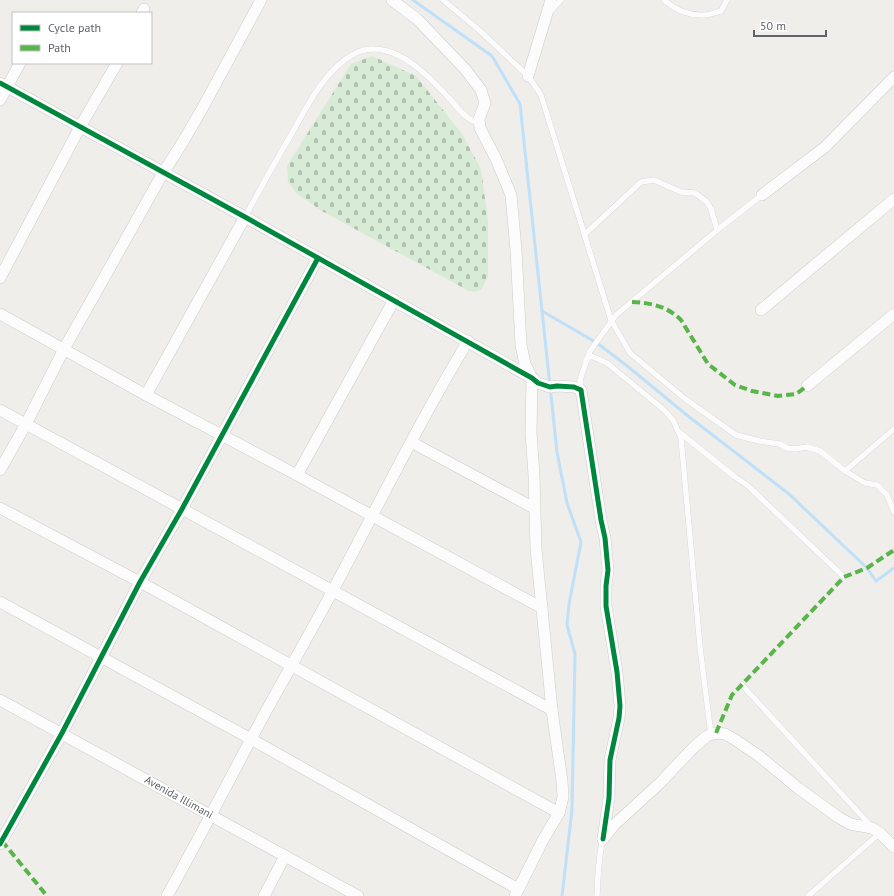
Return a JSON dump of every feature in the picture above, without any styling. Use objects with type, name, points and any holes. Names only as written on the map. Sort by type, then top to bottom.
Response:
[{"type":"street","points":[[0,470],[26,424],[64,349],[163,173],[202,109],[261,0]]},
{"type":"street","points":[[0,602],[251,739],[517,892],[543,840],[559,813],[563,798],[552,710],[536,549],[531,433],[532,378],[525,364],[521,345],[516,250],[511,195],[496,159],[480,128],[479,119],[485,103],[481,90],[465,69],[417,19],[392,0]]},
{"type":"street","points":[[528,76],[551,0]]},
{"type":"street","points":[[0,100],[4,85],[19,64]]},
{"type":"street","points":[[0,278],[80,127],[116,64]]},
{"type":"street","points":[[762,195],[825,147],[894,77]]},
{"type":"street","points":[[4,85],[468,341],[532,378],[538,383],[550,387],[574,387],[581,390],[605,538],[608,570],[606,606],[617,672],[620,706],[619,718],[610,760],[610,786],[603,839]]},
{"type":"street","points":[[761,310],[894,199]]},
{"type":"street","points":[[146,395],[245,217]]},
{"type":"street","points":[[0,844],[62,733],[140,582],[182,509],[318,258]]},
{"type":"street","points":[[297,475],[394,300]]},
{"type":"street","points":[[0,314],[146,395],[542,608]]},
{"type":"street","points":[[807,386],[894,314]]},
{"type":"street","points":[[167,896],[332,592],[444,381],[468,341]]},
{"type":"street","points":[[0,410],[332,592],[552,710]]},
{"type":"street","points":[[411,442],[534,508]]},
{"type":"street","points":[[0,508],[140,582],[559,813]]},
{"type":"street","name":"Avenida Illimani","points":[[0,700],[358,896]]},
{"type":"street","points":[[603,839],[614,825],[660,782],[694,747],[707,736],[716,733],[725,734],[759,756],[798,788],[838,817],[850,824],[876,830],[894,847]]},
{"type":"street","points":[[264,896],[285,856]]},
{"type":"lane","points":[[443,0],[479,30],[528,76],[541,95],[611,320],[630,353],[684,398],[736,435],[759,441],[780,444],[787,448],[795,449],[806,447],[820,450],[845,471],[865,483],[878,485],[887,495],[894,512]]},
{"type":"lane","points":[[545,17],[561,0]]},
{"type":"lane","points":[[664,0],[673,8],[690,14],[706,15],[721,11],[727,0]]},
{"type":"lane","points":[[245,217],[293,131],[321,86],[348,57],[360,51],[373,49],[380,50],[395,54],[407,60],[434,83],[468,118],[479,123]]},
{"type":"lane","points":[[585,234],[641,182],[654,180],[681,192],[695,194],[707,202],[718,230]]},
{"type":"lane","points":[[581,390],[580,381],[586,360],[590,351],[597,343],[611,320],[622,309],[762,195]]},
{"type":"lane","points":[[586,360],[591,356],[607,363],[664,410],[673,420],[679,432],[684,466],[700,647],[711,735]]},
{"type":"lane","points":[[845,471],[894,429]]},
{"type":"lane","points":[[679,432],[747,485],[844,577]]},
{"type":"lane","points":[[742,685],[876,830],[808,896]]},
{"type":"lane","points":[[597,896],[600,849],[603,839]]},
{"type":"green space","points":[[372,56],[416,76],[462,134],[481,169],[488,221],[488,277],[481,290],[474,292],[467,290],[322,211],[297,194],[288,182],[287,166],[351,64]]},
{"type":"waterway","points":[[413,0],[492,56],[520,104],[542,311],[597,343],[789,494],[867,568],[876,581],[894,568]]},
{"type":"waterway","points":[[542,311],[557,452],[567,503],[581,542],[569,604],[567,625],[575,654],[572,810],[562,896]]},
{"type":"marked path","points":[[632,302],[658,306],[676,315],[681,320],[708,364],[735,385],[752,391],[778,396],[796,394],[807,386]]},
{"type":"marked path","points":[[716,733],[732,695],[844,577],[867,568],[894,550]]},
{"type":"marked path","points":[[2,841],[47,896]]},
{"type":"cycle path","points":[[0,83],[245,217],[532,378],[538,383],[550,387],[574,387],[581,390],[605,538],[608,570],[606,606],[617,672],[620,706],[619,718],[610,760],[609,798],[603,839]]},
{"type":"cycle path","points":[[0,844],[62,733],[140,582],[182,509],[318,258]]}]
